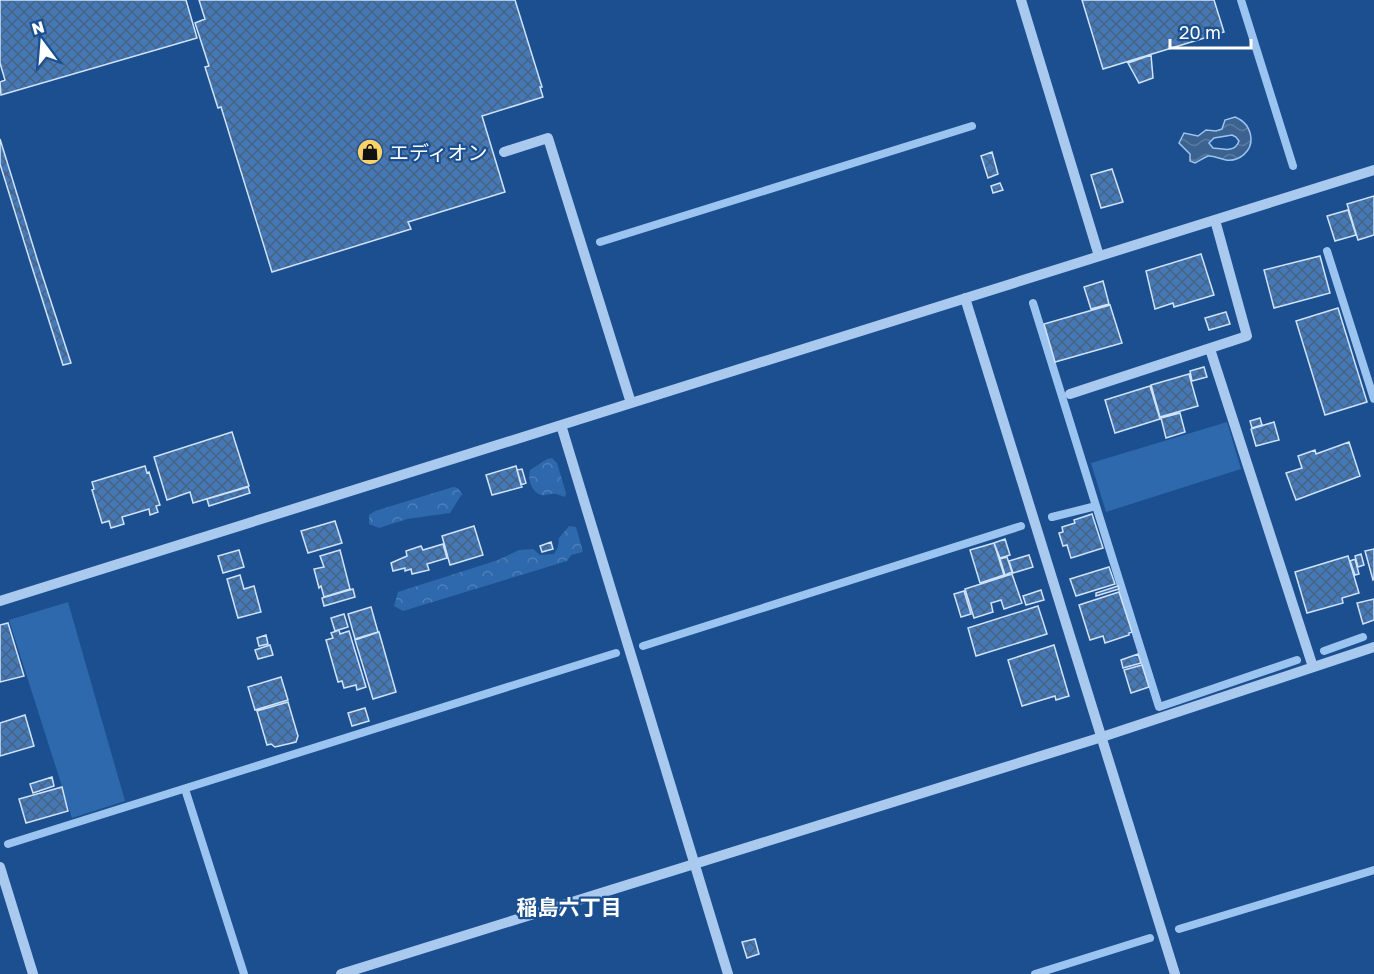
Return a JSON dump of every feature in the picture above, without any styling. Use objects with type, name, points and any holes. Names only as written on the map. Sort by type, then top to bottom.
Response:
[{"type":"street","points":[[1021,0],[1099,256]]},
{"type":"street","points":[[504,152],[548,138],[631,403]]},
{"type":"street","points":[[0,601],[1374,170]]},
{"type":"street","points":[[1070,394],[1247,336],[1215,219]]},
{"type":"street","points":[[965,298],[1175,974]]},
{"type":"street","points":[[1210,349],[1313,667]]},
{"type":"street","points":[[561,425],[728,974]]},
{"type":"street","points":[[341,974],[1102,737],[1374,647]]},
{"type":"street","points":[[0,867],[33,974]]},
{"type":"green space","points":[[1227,422],[1241,469],[1106,512],[1091,463]]},
{"type":"green space","points":[[552,458],[557,463],[566,493],[565,497],[554,494],[541,495],[531,485],[530,470]]},
{"type":"green space","points":[[453,487],[458,488],[462,494],[450,513],[407,519],[379,528],[369,524],[369,515],[375,511]]},
{"type":"green space","points":[[569,526],[576,527],[583,552],[571,555],[567,561],[403,611],[394,606],[398,592],[498,560],[519,550],[533,549],[540,555],[554,554],[559,538]]},
{"type":"green space","points":[[68,602],[125,801],[72,818],[9,620]]},
{"type":"water","points":[[1235,117],[1246,125],[1251,143],[1244,155],[1231,160],[1210,156],[1195,163],[1190,161],[1190,154],[1179,143],[1184,133],[1198,136],[1206,130],[1216,131],[1222,129],[1225,120]],"holes":[[[1232,135],[1239,141],[1232,149],[1213,148],[1209,143],[1214,138]]]},
{"type":"building","points":[[0,0],[186,0],[197,38],[1,95],[0,82],[5,80],[0,63]]},
{"type":"building","points":[[199,0],[515,0],[542,87],[540,87],[543,97],[482,116],[505,192],[408,222],[411,229],[272,272],[221,107],[218,108],[205,67],[209,66],[195,23],[205,19]]},
{"type":"building","points":[[1082,0],[1214,0],[1224,32],[1103,69]]},
{"type":"building","points":[[1151,55],[1153,78],[1139,83],[1128,63]]},
{"type":"building","points":[[0,139],[71,363],[63,365],[0,164]]},
{"type":"building","points":[[992,152],[998,174],[988,178],[981,156]]},
{"type":"building","points":[[1112,169],[1123,202],[1101,208],[1091,175]]},
{"type":"building","points":[[1000,183],[1003,190],[993,193],[991,186]]},
{"type":"building","points":[[1374,196],[1374,235],[1358,240],[1347,204]]},
{"type":"building","points":[[1348,210],[1356,235],[1335,241],[1327,216]]},
{"type":"building","points":[[1201,254],[1214,295],[1174,307],[1173,303],[1155,309],[1146,271]]},
{"type":"building","points":[[1320,256],[1330,293],[1274,308],[1264,270]]},
{"type":"building","points":[[1103,281],[1109,304],[1091,309],[1084,287]]},
{"type":"building","points":[[1110,305],[1122,343],[1055,362],[1044,324]]},
{"type":"building","points":[[1338,308],[1367,402],[1325,415],[1296,321]]},
{"type":"building","points":[[1226,312],[1230,324],[1209,330],[1205,318]]},
{"type":"building","points":[[1204,367],[1207,377],[1192,381],[1190,371]]},
{"type":"building","points":[[1189,374],[1198,406],[1160,417],[1151,385]]},
{"type":"building","points":[[1150,386],[1160,419],[1115,433],[1105,400]]},
{"type":"building","points":[[1180,413],[1185,432],[1166,438],[1161,418]]},
{"type":"building","points":[[1260,418],[1262,425],[1252,428],[1250,421]]},
{"type":"building","points":[[1274,422],[1279,440],[1256,446],[1251,429]]},
{"type":"building","points":[[232,432],[249,486],[193,503],[190,492],[167,500],[154,457]]},
{"type":"building","points":[[1349,442],[1360,476],[1296,500],[1286,473],[1302,468],[1298,456],[1315,450],[1316,454]]},
{"type":"building","points":[[145,466],[160,505],[156,506],[158,512],[150,515],[149,509],[122,517],[124,524],[111,528],[109,521],[102,523],[92,490],[94,489],[92,482]]},
{"type":"building","points":[[516,466],[522,487],[492,495],[486,475]]},
{"type":"building","points":[[522,469],[526,483],[521,485],[517,470]]},
{"type":"building","points":[[248,487],[250,493],[209,506],[207,499]]},
{"type":"building","points":[[1092,514],[1103,548],[1071,558],[1067,545],[1063,546],[1059,533],[1063,532],[1062,527],[1075,523],[1074,520]]},
{"type":"building","points":[[335,521],[342,543],[308,553],[301,531]]},
{"type":"building","points":[[474,526],[483,555],[450,565],[442,536]]},
{"type":"building","points":[[1005,539],[1010,555],[1000,558],[994,543]]},
{"type":"building","points":[[551,542],[553,549],[542,552],[540,546]]},
{"type":"building","points":[[994,543],[1004,575],[980,583],[970,550]]},
{"type":"building","points":[[443,544],[447,558],[427,564],[429,570],[412,574],[411,569],[405,571],[405,568],[393,571],[391,563],[407,556],[406,551],[421,546],[423,550]]},
{"type":"building","points":[[1374,549],[1374,579],[1373,580],[1365,551]]},
{"type":"building","points":[[239,550],[244,567],[223,573],[218,556]]},
{"type":"building","points":[[340,550],[350,589],[324,597],[314,569],[324,567],[320,556]]},
{"type":"building","points":[[1361,554],[1364,565],[1358,567],[1355,556]]},
{"type":"building","points":[[1029,555],[1033,567],[1013,573],[1009,561]]},
{"type":"building","points":[[1348,556],[1359,593],[1342,598],[1343,603],[1307,613],[1295,572]]},
{"type":"building","points":[[1007,557],[1012,572],[1005,575],[1000,559]]},
{"type":"building","points":[[1355,559],[1359,574],[1355,575],[1350,561]]},
{"type":"building","points":[[1109,567],[1115,584],[1076,596],[1070,579]]},
{"type":"building","points":[[1012,574],[1022,603],[1004,609],[1001,600],[991,603],[993,612],[974,618],[965,589]]},
{"type":"building","points":[[240,575],[244,589],[254,586],[261,612],[238,618],[227,579]]},
{"type":"building","points":[[1118,586],[1119,589],[1096,596],[1096,593]]},
{"type":"building","points":[[353,589],[355,597],[324,606],[322,598]]},
{"type":"building","points":[[1041,590],[1044,600],[1026,605],[1023,596]]},
{"type":"building","points":[[964,591],[971,614],[961,617],[954,594]]},
{"type":"building","points":[[1119,592],[1132,632],[1105,643],[1103,636],[1090,640],[1079,605]]},
{"type":"building","points":[[1374,599],[1374,620],[1363,624],[1357,603]]},
{"type":"building","points":[[1038,606],[1047,634],[976,656],[968,628]]},
{"type":"building","points":[[371,607],[378,632],[355,639],[348,614]]},
{"type":"building","points":[[344,614],[348,627],[335,631],[331,618]]},
{"type":"building","points":[[8,623],[24,676],[0,682],[0,625]]},
{"type":"building","points":[[339,630],[340,634],[349,631],[366,687],[357,690],[356,685],[344,688],[342,681],[338,682],[326,640],[333,638],[331,633]]},
{"type":"building","points":[[379,632],[396,692],[373,699],[355,640]]},
{"type":"building","points":[[266,635],[268,644],[259,646],[257,638]]},
{"type":"building","points":[[270,645],[273,655],[258,659],[255,650]]},
{"type":"building","points":[[1054,645],[1069,696],[1056,700],[1055,696],[1022,706],[1008,660]]},
{"type":"building","points":[[1138,654],[1141,663],[1123,668],[1121,660]]},
{"type":"building","points":[[1142,665],[1149,687],[1131,693],[1124,670]]},
{"type":"building","points":[[281,677],[288,700],[255,710],[248,687]]},
{"type":"building","points":[[288,702],[298,736],[296,742],[275,747],[271,744],[267,745],[257,711]]},
{"type":"building","points":[[365,708],[369,721],[352,726],[348,713]]},
{"type":"building","points":[[25,715],[34,746],[0,756],[0,723]]},
{"type":"building","points":[[52,777],[54,786],[33,793],[30,784]]},
{"type":"building","points":[[62,787],[68,811],[26,823],[19,799]]},
{"type":"building","points":[[755,939],[759,954],[747,958],[742,942]]},
{"type":"waterway","points":[[1241,0],[1293,166]]},
{"type":"waterway","points":[[600,242],[972,126]]},
{"type":"waterway","points":[[1327,251],[1374,399]]},
{"type":"waterway","points":[[1033,303],[1096,506]]},
{"type":"waterway","points":[[1052,517],[1096,506],[1159,707],[1297,660]]},
{"type":"waterway","points":[[643,646],[1021,526]]},
{"type":"waterway","points":[[1324,651],[1363,637]]},
{"type":"waterway","points":[[8,844],[616,653]]},
{"type":"waterway","points":[[185,789],[244,974]]},
{"type":"waterway","points":[[1179,929],[1374,870]]},
{"type":"waterway","points":[[1035,974],[1150,938]]},
{"type":"place","name":"エディオン","points":[[370,152]]},
{"type":"district","name":"稲島六丁目","points":[[569,907]]}]
